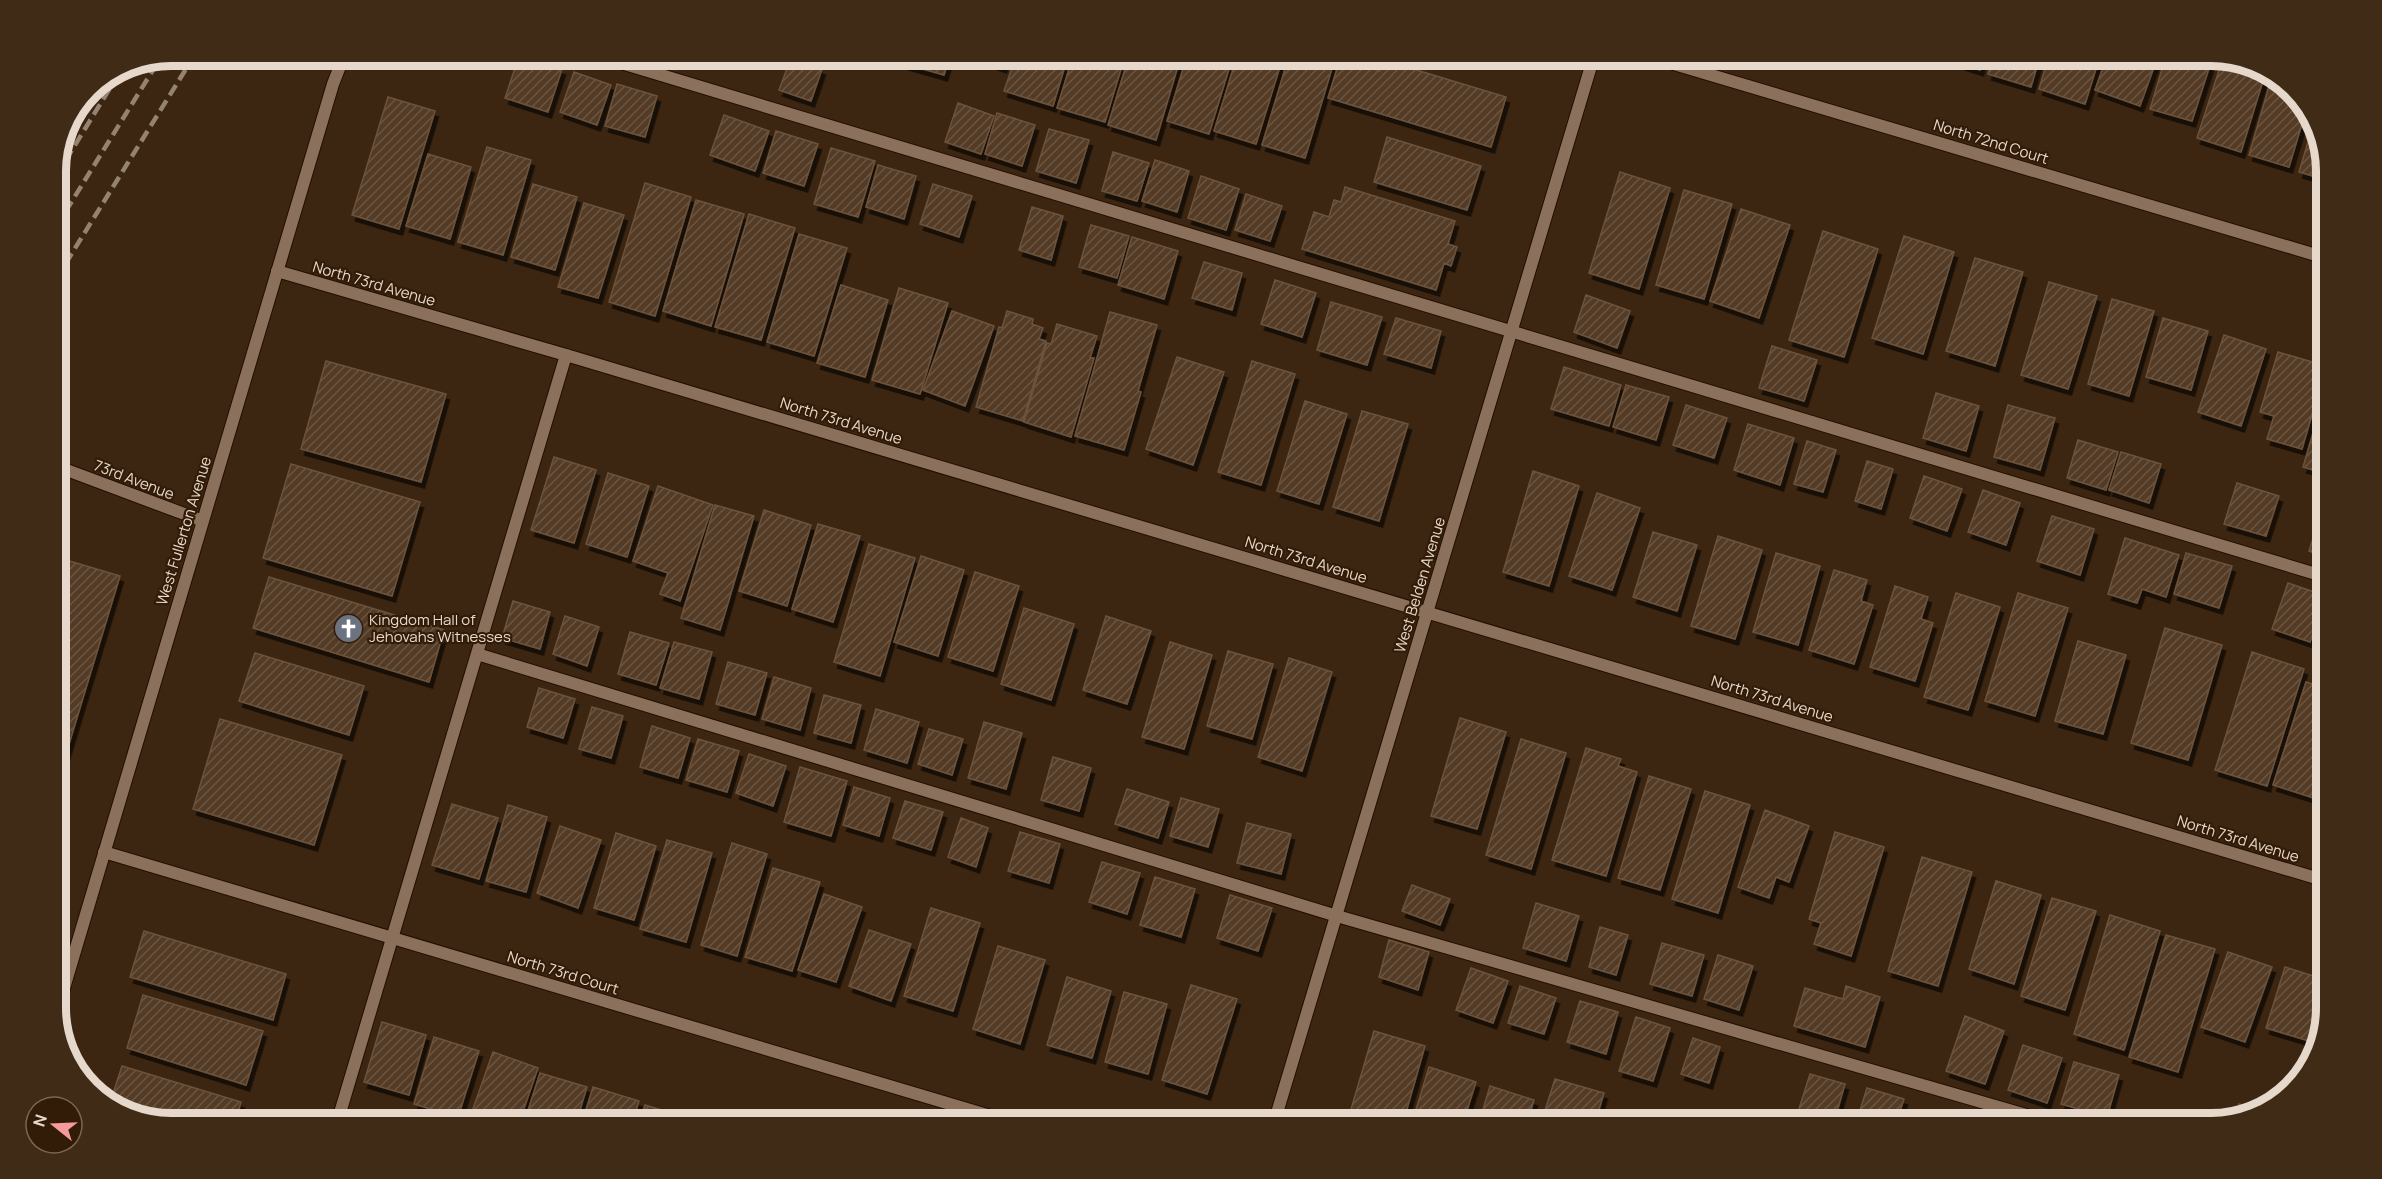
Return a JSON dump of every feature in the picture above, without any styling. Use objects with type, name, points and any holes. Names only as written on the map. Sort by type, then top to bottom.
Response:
[{"type":"street","name":"West Fullerton Avenue","points":[[66,981],[340,66]]},
{"type":"street","points":[[631,66],[2316,574]]},
{"type":"street","name":"West Belden Avenue","points":[[1277,1113],[1591,66]]},
{"type":"street","name":"North 72nd Court","points":[[1681,66],[2316,255]]},
{"type":"street","name":"North 73rd Avenue","points":[[277,272],[566,355],[2316,878]]},
{"type":"street","points":[[340,1113],[566,355]]},
{"type":"street","name":"73rd Avenue","points":[[66,470],[203,521]]},
{"type":"street","points":[[477,654],[1336,916],[2016,1113]]},
{"type":"street","name":"North 73rd Court","points":[[104,852],[977,1113]]},
{"type":"building","points":[[516,66],[552,66],[562,69],[548,112],[505,98]]},
{"type":"building","points":[[788,66],[814,66],[822,69],[811,101],[779,90]]},
{"type":"building","points":[[912,66],[947,66],[944,75]]},
{"type":"building","points":[[1013,66],[1065,66],[1053,106],[1004,91]]},
{"type":"building","points":[[1070,66],[1122,66],[1105,122],[1057,108]]},
{"type":"building","points":[[1126,66],[1178,66],[1156,140],[1108,125]]},
{"type":"building","points":[[1184,66],[1230,66],[1209,134],[1167,121]]},
{"type":"building","points":[[1234,66],[1280,66],[1256,144],[1214,131]]},
{"type":"building","points":[[1286,66],[1333,66],[1305,158],[1262,145]]},
{"type":"building","points":[[1338,66],[1363,66],[1380,71],[1381,66],[1403,66],[1506,97],[1491,147],[1328,98]]},
{"type":"building","points":[[1968,66],[1981,66],[1980,70]]},
{"type":"building","points":[[1990,66],[2037,66],[2031,87],[1988,74]]},
{"type":"building","points":[[2046,66],[2097,66],[2085,104],[2039,89]]},
{"type":"building","points":[[2103,66],[2154,66],[2140,106],[2095,90]]},
{"type":"building","points":[[2163,66],[2210,66],[2192,121],[2150,109]]},
{"type":"building","points":[[2220,67],[2245,72],[2263,80],[2241,152],[2197,138]]},
{"type":"building","points":[[574,72],[611,85],[597,125],[560,112]]},
{"type":"building","points":[[617,84],[657,96],[645,137],[605,126]]},
{"type":"building","points":[[2270,84],[2290,102],[2303,121],[2289,167],[2249,155]]},
{"type":"building","points":[[388,97],[435,111],[399,229],[352,215]]},
{"type":"building","points":[[958,103],[994,116],[981,154],[945,142]]},
{"type":"building","points":[[997,113],[1035,125],[1022,166],[985,154]]},
{"type":"building","points":[[724,115],[769,131],[755,171],[710,155]]},
{"type":"building","points":[[1049,129],[1089,140],[1076,183],[1036,171]]},
{"type":"building","points":[[776,131],[818,144],[804,186],[763,173]]},
{"type":"building","points":[[2310,136],[2314,150],[2316,177],[2299,172]]},
{"type":"building","points":[[1387,137],[1481,166],[1467,210],[1374,182]]},
{"type":"building","points":[[487,147],[531,160],[503,255],[458,242]]},
{"type":"building","points":[[831,148],[875,161],[858,217],[814,204]]},
{"type":"building","points":[[1113,152],[1149,163],[1137,201],[1102,191]]},
{"type":"building","points":[[428,154],[471,167],[450,239],[406,226]]},
{"type":"building","points":[[1155,160],[1189,171],[1177,212],[1142,201]]},
{"type":"building","points":[[878,165],[916,176],[904,219],[866,207]]},
{"type":"building","points":[[1620,172],[1670,188],[1639,289],[1589,273]]},
{"type":"building","points":[[1201,176],[1239,189],[1226,230],[1188,218]]},
{"type":"building","points":[[645,183],[691,197],[655,316],[609,302]]},
{"type":"building","points":[[533,184],[577,197],[555,270],[511,257]]},
{"type":"building","points":[[933,184],[972,196],[959,237],[920,224]]},
{"type":"building","points":[[1345,187],[1455,221],[1448,244],[1457,247],[1451,266],[1444,263],[1436,290],[1302,249],[1314,212],[1329,217],[1334,200],[1341,202]]},
{"type":"building","points":[[1684,190],[1732,204],[1704,299],[1656,285]]},
{"type":"building","points":[[1246,194],[1282,206],[1270,241],[1235,230]]},
{"type":"building","points":[[696,200],[744,214],[711,326],[663,311]]},
{"type":"building","points":[[584,203],[624,215],[598,298],[558,287]]},
{"type":"building","points":[[1032,207],[1063,216],[1051,260],[1019,250]]},
{"type":"building","points":[[1741,209],[1790,225],[1759,318],[1710,301]]},
{"type":"building","points":[[749,214],[795,228],[761,340],[715,327]]},
{"type":"building","points":[[1091,225],[1129,236],[1117,278],[1079,267]]},
{"type":"building","points":[[1823,231],[1878,249],[1844,357],[1789,340]]},
{"type":"building","points":[[799,234],[847,248],[814,356],[767,342]]},
{"type":"building","points":[[1904,236],[1954,252],[1923,354],[1872,338]]},
{"type":"building","points":[[1132,237],[1178,251],[1164,299],[1118,285]]},
{"type":"building","points":[[1975,258],[2023,272],[1995,366],[1946,351]]},
{"type":"building","points":[[1204,262],[1242,273],[1232,310],[1192,298]]},
{"type":"building","points":[[1275,280],[1316,293],[1302,337],[1261,324]]},
{"type":"building","points":[[2049,282],[2097,296],[2068,389],[2021,375]]},
{"type":"building","points":[[841,285],[888,300],[865,377],[817,363]]},
{"type":"building","points":[[899,288],[948,303],[920,394],[872,380]]},
{"type":"building","points":[[1586,295],[1630,311],[1617,348],[1574,332]]},
{"type":"building","points":[[2112,299],[2154,311],[2129,396],[2088,384]]},
{"type":"building","points":[[1331,302],[1382,317],[1367,365],[1317,350]]},
{"type":"building","points":[[952,311],[994,326],[965,406],[923,390]]},
{"type":"building","points":[[1007,311],[1033,319],[1032,324],[1043,328],[1039,339],[1046,341],[1023,421],[976,407],[999,327],[1002,328]]},
{"type":"building","points":[[1110,312],[1157,325],[1124,450],[1075,436]]},
{"type":"building","points":[[1396,318],[1441,331],[1431,368],[1384,354]]},
{"type":"building","points":[[2163,318],[2208,331],[2191,390],[2146,377]]},
{"type":"building","points":[[1057,324],[1097,336],[1090,358],[1094,358],[1071,437],[1024,422],[1047,343],[1051,344]]},
{"type":"building","points":[[2224,335],[2266,349],[2241,426],[2198,412]]},
{"type":"building","points":[[1772,346],[1817,360],[1804,401],[1759,388]]},
{"type":"building","points":[[2278,352],[2316,363],[2316,401],[2302,449],[2267,439],[2274,416],[2260,412]]},
{"type":"building","points":[[1177,357],[1224,372],[1193,465],[1146,449]]},
{"type":"building","points":[[326,361],[446,394],[421,482],[301,449]]},
{"type":"building","points":[[1252,361],[1295,374],[1261,485],[1218,472]]},
{"type":"building","points":[[1564,367],[1621,385],[1609,426],[1551,409]]},
{"type":"building","points":[[1626,385],[1669,397],[1656,440],[1613,427]]},
{"type":"building","points":[[1936,393],[1979,406],[1966,451],[1923,438]]},
{"type":"building","points":[[1305,401],[1347,414],[1319,504],[1277,491]]},
{"type":"building","points":[[1686,405],[1727,418],[1714,458],[1673,445]]},
{"type":"building","points":[[2008,405],[2055,418],[2040,470],[1994,457]]},
{"type":"building","points":[[1362,411],[1408,424],[1379,521],[1333,507]]},
{"type":"building","points":[[2316,423],[2316,471],[2303,467]]},
{"type":"building","points":[[1748,424],[1794,438],[1780,485],[1734,470]]},
{"type":"building","points":[[2078,440],[2118,452],[2106,490],[2067,478]]},
{"type":"building","points":[[1807,441],[1836,450],[1823,492],[1794,484]]},
{"type":"building","points":[[2121,452],[2161,464],[2149,503],[2109,490]]},
{"type":"building","points":[[554,457],[596,470],[574,543],[531,530]]},
{"type":"building","points":[[1867,461],[1893,469],[1881,509],[1855,501]]},
{"type":"building","points":[[291,464],[420,502],[392,596],[263,558]]},
{"type":"building","points":[[1533,471],[1579,486],[1549,586],[1503,572]]},
{"type":"building","points":[[608,473],[649,486],[627,557],[586,544]]},
{"type":"building","points":[[1924,476],[1962,489],[1947,531],[1910,518]]},
{"type":"building","points":[[2237,483],[2279,496],[2266,536],[2224,524]]},
{"type":"building","points":[[658,486],[713,505],[680,601],[660,594],[668,573],[633,561]]},
{"type":"building","points":[[1983,490],[2020,503],[2006,545],[1968,532]]},
{"type":"building","points":[[1597,493],[1640,508],[1612,590],[1569,576]]},
{"type":"building","points":[[715,505],[754,516],[720,630],[681,618]]},
{"type":"building","points":[[764,510],[811,525],[787,606],[739,591]]},
{"type":"building","points":[[2052,516],[2094,529],[2080,575],[2037,561]]},
{"type":"building","points":[[818,524],[860,536],[833,622],[792,609]]},
{"type":"building","points":[[2316,529],[2316,553],[2309,551]]},
{"type":"building","points":[[1653,532],[1697,545],[1677,611],[1633,597]]},
{"type":"building","points":[[1718,536],[1762,550],[1735,639],[1691,626]]},
{"type":"building","points":[[2125,538],[2179,555],[2166,597],[2142,589],[2137,603],[2108,594]]},
{"type":"building","points":[[869,544],[915,558],[880,676],[834,662]]},
{"type":"building","points":[[1776,553],[1820,566],[1798,645],[1753,632]]},
{"type":"building","points":[[2186,553],[2232,566],[2219,608],[2174,594]]},
{"type":"building","points":[[921,556],[964,570],[938,656],[894,642]]},
{"type":"building","points":[[66,560],[120,576],[66,754]]},
{"type":"building","points":[[1834,570],[1867,580],[1861,601],[1873,605],[1854,664],[1809,650]]},
{"type":"building","points":[[975,572],[1019,586],[993,671],[948,657]]},
{"type":"building","name":"Kingdom Hall of Jehovahs Witnesses","points":[[269,577],[444,630],[429,682],[253,628]]},
{"type":"building","points":[[2288,583],[2316,593],[2316,625],[2310,642],[2272,629]]},
{"type":"building","points":[[1895,586],[1928,597],[1921,619],[1933,623],[1915,681],[1870,667]]},
{"type":"building","points":[[1956,593],[2000,607],[1968,710],[1924,697]]},
{"type":"building","points":[[2018,593],[2068,608],[2035,716],[1985,701]]},
{"type":"building","points":[[513,601],[550,612],[540,649],[502,638]]},
{"type":"building","points":[[1024,608],[1074,624],[1051,700],[1001,684]]},
{"type":"building","points":[[565,616],[599,627],[587,666],[553,654]]},
{"type":"building","points":[[1106,616],[1151,631],[1127,704],[1083,690]]},
{"type":"building","points":[[2165,628],[2222,645],[2188,760],[2131,743]]},
{"type":"building","points":[[630,632],[669,643],[656,685],[618,674]]},
{"type":"building","points":[[2078,641],[2126,655],[2103,734],[2055,721]]},
{"type":"building","points":[[674,642],[712,652],[699,699],[660,688]]},
{"type":"building","points":[[1170,642],[1212,655],[1184,749],[1142,737]]},
{"type":"building","points":[[1228,651],[1273,664],[1252,739],[1207,726]]},
{"type":"building","points":[[2252,652],[2304,669],[2267,786],[2215,770]]},
{"type":"building","points":[[255,653],[364,686],[349,735],[239,701]]},
{"type":"building","points":[[1289,658],[1332,672],[1302,771],[1258,757]]},
{"type":"building","points":[[728,662],[767,673],[755,715],[716,704]]},
{"type":"building","points":[[774,677],[811,688],[800,730],[762,719]]},
{"type":"building","points":[[2306,682],[2316,685],[2316,799],[2273,785]]},
{"type":"building","points":[[539,688],[575,699],[563,738],[527,727]]},
{"type":"building","points":[[824,695],[861,705],[851,743],[814,733]]},
{"type":"building","points":[[592,707],[623,716],[611,758],[579,749]]},
{"type":"building","points":[[876,709],[919,722],[907,763],[864,750]]},
{"type":"building","points":[[1460,718],[1506,732],[1477,829],[1431,816]]},
{"type":"building","points":[[220,719],[342,755],[314,845],[193,809]]},
{"type":"building","points":[[984,722],[1022,733],[1006,789],[968,778]]},
{"type":"building","points":[[652,726],[690,738],[678,778],[640,767]]},
{"type":"building","points":[[929,729],[963,739],[952,775],[918,764]]},
{"type":"building","points":[[698,739],[739,751],[727,792],[686,780]]},
{"type":"building","points":[[1521,739],[1566,753],[1531,869],[1486,855]]},
{"type":"building","points":[[1586,748],[1621,759],[1618,766],[1637,772],[1606,876],[1552,860]]},
{"type":"building","points":[[749,754],[786,766],[773,806],[736,793]]},
{"type":"building","points":[[1053,757],[1091,768],[1079,811],[1041,800]]},
{"type":"building","points":[[800,767],[847,781],[831,836],[784,822]]},
{"type":"building","points":[[1649,776],[1691,789],[1660,890],[1618,878]]},
{"type":"building","points":[[854,787],[890,798],[879,836],[843,825]]},
{"type":"building","points":[[1127,789],[1169,802],[1158,838],[1115,824]]},
{"type":"building","points":[[1705,791],[1750,805],[1718,913],[1672,899]]},
{"type":"building","points":[[1181,798],[1219,809],[1208,847],[1170,836]]},
{"type":"building","points":[[905,801],[943,812],[931,850],[893,838]]},
{"type":"building","points":[[452,804],[498,818],[479,879],[432,865]]},
{"type":"building","points":[[508,805],[547,817],[526,892],[486,881]]},
{"type":"building","points":[[1765,810],[1809,826],[1789,882],[1776,877],[1769,898],[1738,887]]},
{"type":"building","points":[[961,818],[988,828],[976,867],[948,857]]},
{"type":"building","points":[[1247,823],[1291,834],[1281,874],[1237,863]]},
{"type":"building","points":[[560,826],[601,840],[578,908],[537,893]]},
{"type":"building","points":[[1020,832],[1060,844],[1049,883],[1008,871]]},
{"type":"building","points":[[1835,832],[1884,847],[1851,956],[1814,944],[1821,923],[1809,919]]},
{"type":"building","points":[[616,833],[656,846],[634,920],[594,908]]},
{"type":"building","points":[[667,840],[712,853],[686,942],[640,929]]},
{"type":"building","points":[[732,843],[767,854],[737,956],[701,945]]},
{"type":"building","points":[[1922,857],[1972,872],[1938,986],[1888,971]]},
{"type":"building","points":[[1102,862],[1140,873],[1127,914],[1089,902]]},
{"type":"building","points":[[773,868],[820,882],[792,971],[745,957]]},
{"type":"building","points":[[1155,877],[1195,889],[1181,937],[1140,925]]},
{"type":"building","points":[[1996,881],[2041,895],[2014,984],[1969,969]]},
{"type":"building","points":[[1412,885],[1450,899],[1440,925],[1402,911]]},
{"type":"building","points":[[824,894],[862,907],[836,982],[798,970]]},
{"type":"building","points":[[1230,895],[1272,908],[1258,951],[1217,938]]},
{"type":"building","points":[[2052,898],[2096,911],[2065,1010],[2021,996]]},
{"type":"building","points":[[1536,903],[1579,916],[1566,961],[1523,948]]},
{"type":"building","points":[[931,908],[980,923],[953,1011],[904,996]]},
{"type":"building","points":[[2110,915],[2160,931],[2124,1050],[2074,1034]]},
{"type":"building","points":[[1600,927],[1628,935],[1616,975],[1589,967]]},
{"type":"building","points":[[869,930],[911,944],[891,1001],[849,986]]},
{"type":"building","points":[[144,931],[286,974],[273,1020],[130,977]]},
{"type":"building","points":[[2166,935],[2215,949],[2178,1072],[2129,1057]]},
{"type":"building","points":[[1389,940],[1429,952],[1418,990],[1379,977]]},
{"type":"building","points":[[1662,943],[1704,955],[1692,996],[1650,984]]},
{"type":"building","points":[[998,946],[1045,960],[1020,1044],[973,1029]]},
{"type":"building","points":[[2228,952],[2272,967],[2245,1042],[2201,1027]]},
{"type":"building","points":[[1718,955],[1753,966],[1739,1010],[1704,999]]},
{"type":"building","points":[[2285,967],[2316,977],[2315,1019],[2309,1041],[2266,1028]]},
{"type":"building","points":[[1471,968],[1508,981],[1493,1023],[1456,1010]]},
{"type":"building","points":[[1067,977],[1111,991],[1092,1058],[1047,1045]]},
{"type":"building","points":[[1191,985],[1237,999],[1207,1094],[1162,1080]]},
{"type":"building","points":[[1520,986],[1556,998],[1544,1034],[1508,1023]]},
{"type":"building","points":[[1846,986],[1880,997],[1865,1047],[1794,1026],[1805,988],[1843,999]]},
{"type":"building","points":[[1124,992],[1167,1004],[1148,1074],[1105,1062]]},
{"type":"building","points":[[143,995],[263,1031],[246,1085],[127,1048]]},
{"type":"building","points":[[1580,1001],[1618,1012],[1606,1054],[1567,1042]]},
{"type":"building","points":[[1965,1016],[2004,1031],[1985,1084],[1946,1071]]},
{"type":"building","points":[[1636,1017],[1670,1028],[1653,1081],[1619,1071]]},
{"type":"building","points":[[382,1022],[426,1035],[409,1095],[364,1082]]},
{"type":"building","points":[[1374,1031],[1425,1046],[1406,1113],[1350,1113]]},
{"type":"building","points":[[434,1037],[479,1051],[459,1113],[444,1113],[414,1104]]},
{"type":"building","points":[[1693,1038],[1720,1047],[1709,1083],[1681,1074]]},
{"type":"building","points":[[2023,1045],[2062,1058],[2047,1103],[2008,1090]]},
{"type":"building","points":[[493,1052],[538,1068],[522,1113],[472,1113]]},
{"type":"building","points":[[2074,1062],[2119,1075],[2108,1113],[2093,1113],[2061,1104]]},
{"type":"building","points":[[122,1066],[241,1102],[238,1113],[171,1113],[144,1109],[124,1102],[113,1095]]},
{"type":"building","points":[[1429,1067],[1476,1082],[1466,1113],[1415,1113]]},
{"type":"building","points":[[540,1073],[587,1087],[579,1113],[527,1113]]},
{"type":"building","points":[[1810,1074],[1845,1084],[1837,1113],[1798,1112]]},
{"type":"building","points":[[1555,1079],[1604,1093],[1598,1113],[1544,1113]]},
{"type":"building","points":[[1490,1086],[1534,1100],[1530,1113],[1482,1113]]},
{"type":"building","points":[[593,1087],[639,1101],[635,1113],[585,1113]]},
{"type":"building","points":[[1867,1088],[1904,1099],[1899,1113],[1859,1113]]},
{"type":"building","points":[[645,1105],[671,1113],[642,1113]]},
{"type":"railway","points":[[66,263],[188,66]]},
{"type":"railway","points":[[66,211],[154,68]]},
{"type":"railway","points":[[67,158],[112,85]]},
{"type":"place","name":"Kingdom Hall of Jehovahs Witnesses","points":[[348,629]]}]
